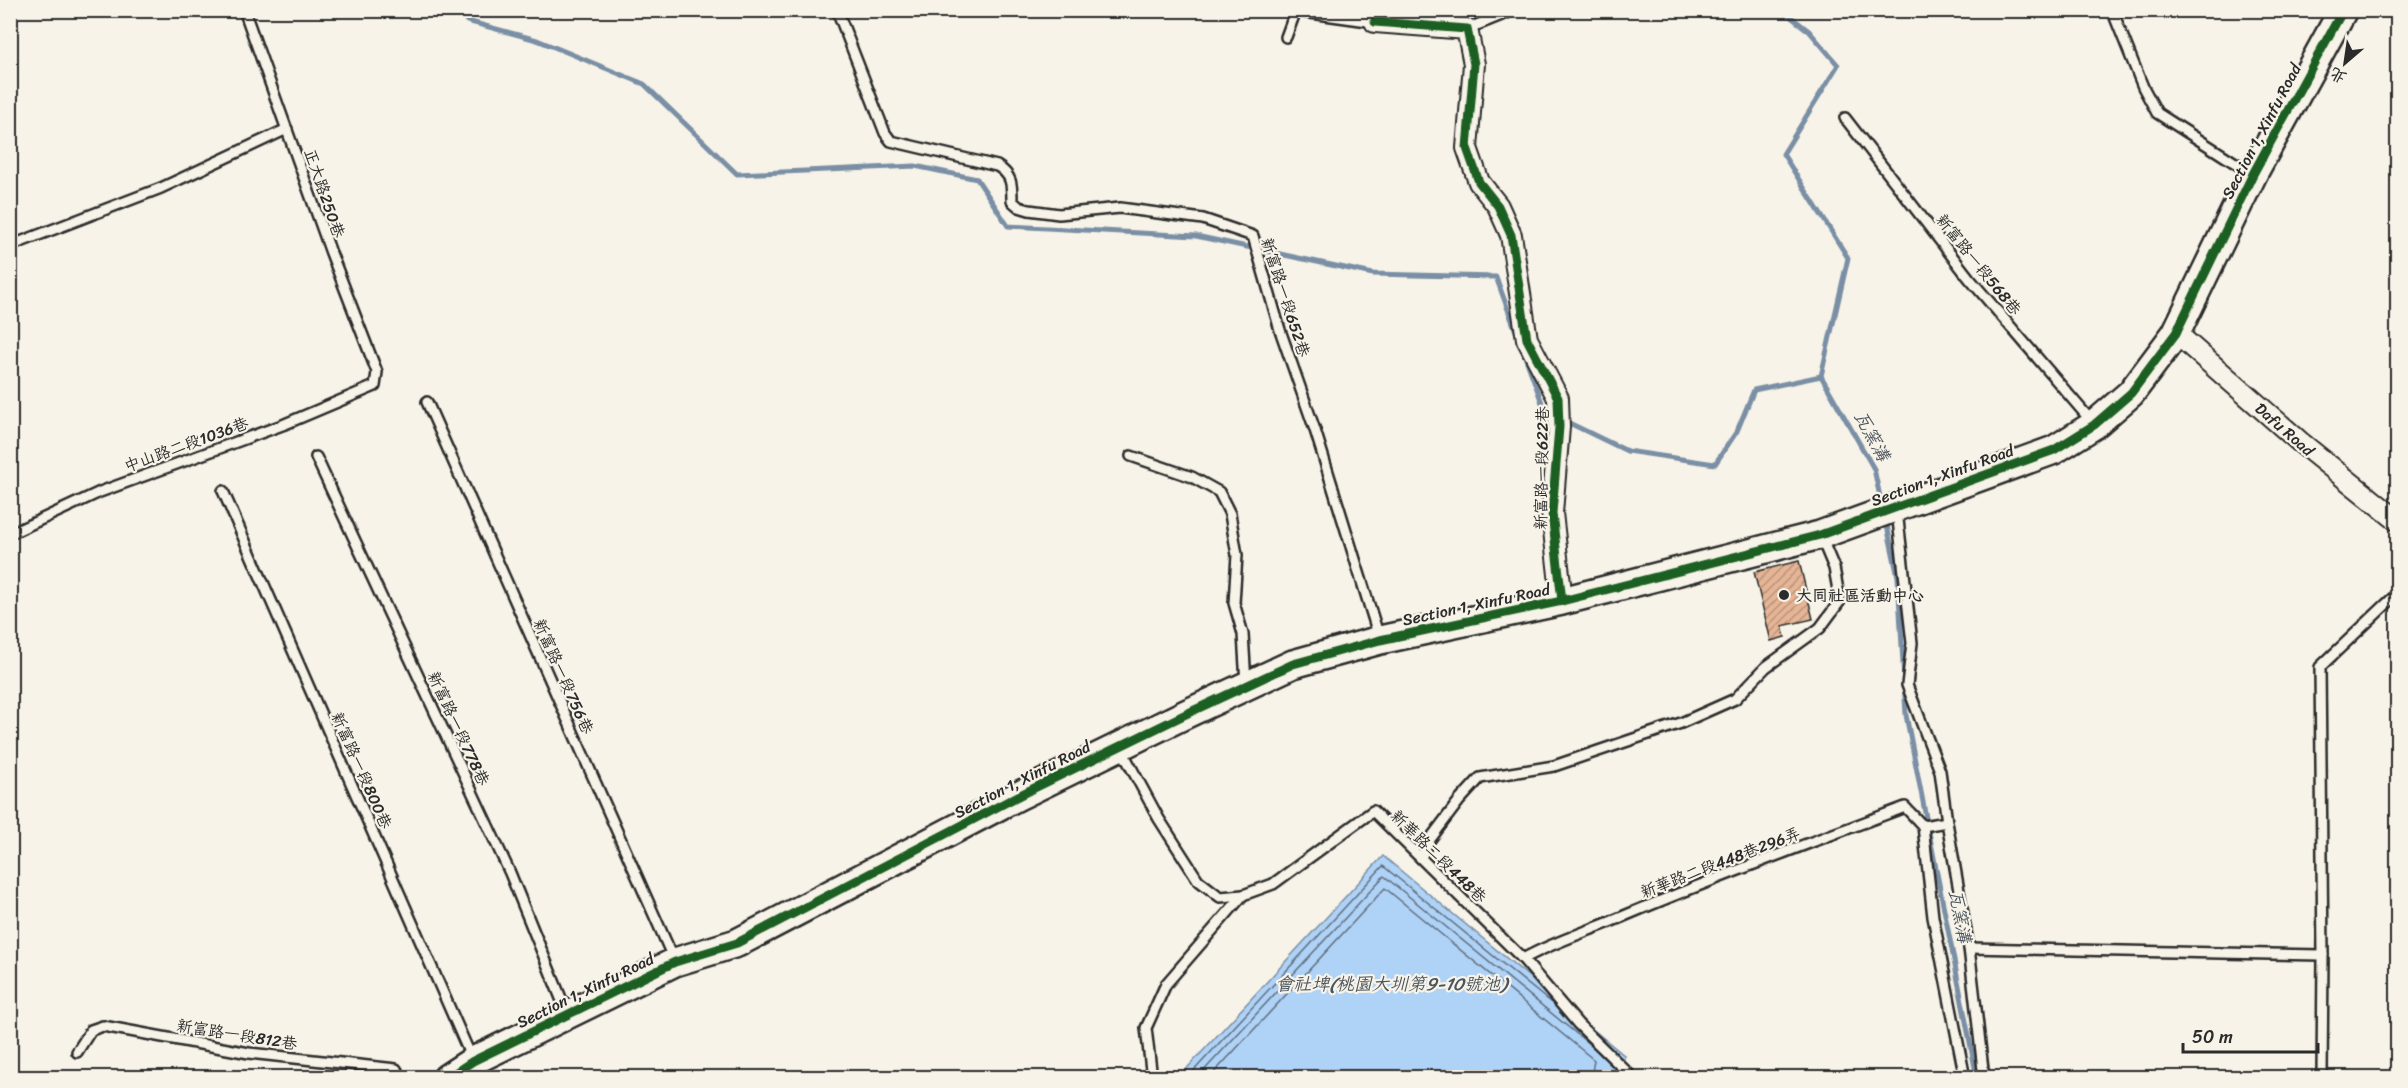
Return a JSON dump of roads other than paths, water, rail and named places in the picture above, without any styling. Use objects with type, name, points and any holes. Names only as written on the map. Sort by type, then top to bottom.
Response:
[{"type":"street","name":"Section 1, Xinfu Road","points":[[447,1077],[473,1061],[675,962],[736,944],[1020,795],[1293,664],[1380,640],[1562,601],[1820,535],[2054,450],[2094,425],[2131,393],[2176,333],[2253,174],[2343,10]]},
{"type":"street","points":[[1376,16],[1467,29]]},
{"type":"street","name":"新富路一段622巷","points":[[1467,29],[1474,64],[1467,148],[1479,182],[1498,206],[1511,235],[1527,339],[1558,398],[1559,427],[1552,513],[1562,601]]},
{"type":"street","name":"Dafu Road","points":[[2176,333],[2300,442],[2397,521]]},
{"type":"lane","name":"正大路250巷","points":[[244,10],[330,253],[377,372],[375,386]]},
{"type":"lane","name":"新富路一段652巷","points":[[837,10],[885,133],[891,141],[997,166],[1007,172],[1012,180],[1012,201],[1019,207],[1029,210],[1059,214],[1120,208],[1203,219],[1253,236],[1280,330],[1315,430],[1380,640]]},
{"type":"lane","points":[[1467,29],[1514,10]]},
{"type":"lane","points":[[2112,10],[2143,87],[2157,113],[2253,174]]},
{"type":"lane","points":[[1286,37],[1296,11],[1376,16]]},
{"type":"lane","name":"新富路一段568巷","points":[[1845,118],[1969,278],[2094,425]]},
{"type":"lane","points":[[10,246],[161,188],[287,129]]},
{"type":"lane","name":"中山路二段1036巷","points":[[10,534],[100,492],[285,424],[375,386]]},
{"type":"lane","name":"新富路一段756巷","points":[[427,402],[675,962]]},
{"type":"lane","points":[[1131,456],[1192,477],[1219,492],[1230,513],[1237,555],[1234,603],[1243,634],[1246,686]]},
{"type":"lane","name":"新富路一段778巷","points":[[316,457],[510,873],[567,1015]]},
{"type":"lane","name":"新富路一段800巷","points":[[223,491],[473,1061]]},
{"type":"lane","points":[[1896,508],[1912,643],[1907,685],[1940,771],[1969,948],[1984,1077]]},
{"type":"lane","points":[[1421,858],[1428,842],[1480,778],[1554,766],[1681,723],[1735,699],[1766,666],[1820,628],[1840,601],[1834,568],[1820,535]]},
{"type":"lane","points":[[2322,1077],[2320,668],[2367,621],[2393,600],[2397,593]]},
{"type":"lane","name":"新華路二段448巷","points":[[1120,747],[1159,819],[1198,880],[1220,897],[1243,895],[1273,884],[1373,812],[1523,959],[1578,1024],[1633,1077]]},
{"type":"lane","name":"新華路二段448巷296弄","points":[[1523,959],[1552,943],[1606,924],[1707,881],[1905,807],[1923,826]]},
{"type":"lane","points":[[1947,822],[1923,826],[1933,917],[1965,1077]]},
{"type":"lane","points":[[1152,1077],[1146,1028],[1166,984],[1243,895]]},
{"type":"lane","points":[[1969,948],[2323,955]]},
{"type":"lane","name":"新富路一段812巷","points":[[77,1052],[91,1030],[103,1026],[249,1053],[396,1069],[401,1077]]},
{"type":"water","name":"會社埤(桃園大圳第9-10號池)","points":[[1383,856],[1625,1056],[1612,1077],[1178,1078]]},
{"type":"waterway","points":[[458,10],[467,21],[537,40],[644,84],[737,174],[915,166],[977,179],[1008,226],[1196,236],[1373,274],[1496,277],[1518,337]]},
{"type":"waterway","name":"瓦窯溝","points":[[1782,10],[1809,31],[1838,65],[1783,154],[1848,258],[1821,376],[1874,469],[1882,506]]},
{"type":"waterway","points":[[1522,348],[1545,411],[1555,416]]},
{"type":"waterway","points":[[1563,420],[1627,451],[1715,464],[1737,431],[1754,390],[1821,376]]},
{"type":"waterway","name":"瓦窯溝","points":[[1886,521],[1898,577],[1906,715],[1977,1078]]},
{"type":"place","name":"大同社區活動中心","points":[[1784,595]]}]
